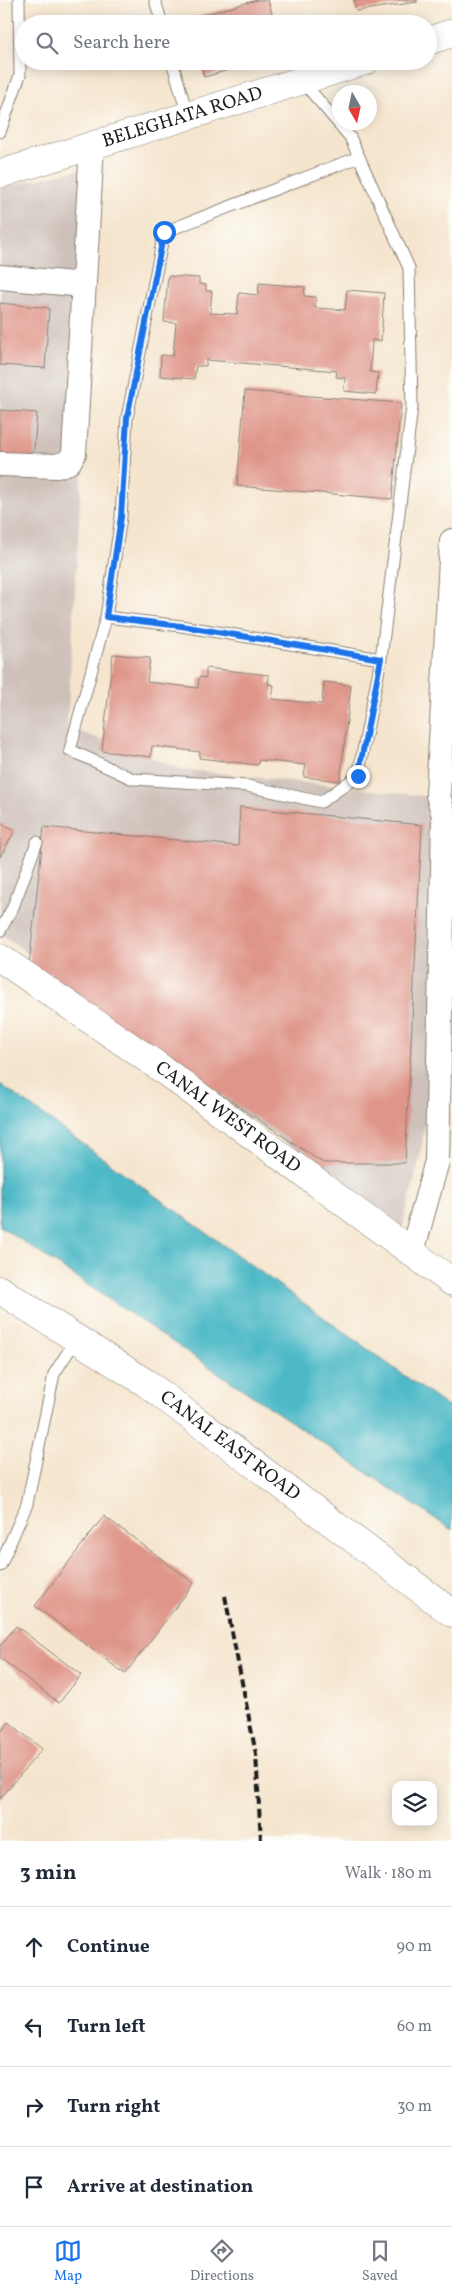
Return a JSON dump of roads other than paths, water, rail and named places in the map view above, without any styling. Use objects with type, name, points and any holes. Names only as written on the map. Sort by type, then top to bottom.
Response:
[{"type":"main road","points":[[437,38],[452,33]]},
{"type":"main road","name":"BELEGHATA ROAD","points":[[0,174],[339,70]]},
{"type":"main road","name":"CANAL WEST ROAD","points":[[0,958],[151,1061],[452,1282]]},
{"type":"main road","name":"CANAL EAST ROAD","points":[[0,1290],[146,1383],[452,1613]]},
{"type":"street","points":[[0,464],[57,466],[69,462],[74,453],[92,145]]},
{"type":"street","points":[[0,277],[84,285]]},
{"type":"street","points":[[412,1252],[437,1161],[451,554]]},
{"type":"lane","points":[[20,0],[20,15]]},
{"type":"lane","points":[[155,0],[159,15]]},
{"type":"lane","points":[[0,132],[20,75],[20,70]]},
{"type":"lane","points":[[175,70],[188,116]]},
{"type":"lane","points":[[304,82],[350,137],[409,268],[412,407],[381,659],[358,776],[321,802],[247,786],[133,779],[70,750],[106,617],[121,517],[127,418],[164,232],[359,157]]},
{"type":"lane","points":[[106,617],[181,626],[381,659]]},
{"type":"lane","points":[[0,931],[13,907],[37,842]]},
{"type":"lane","points":[[0,1566],[27,1504],[54,1374],[77,1338]]},
{"type":"water","points":[[0,1084],[452,1410],[452,1530],[0,1226]]},
{"type":"railway","points":[[225,1596],[256,1754],[261,1841]]}]
